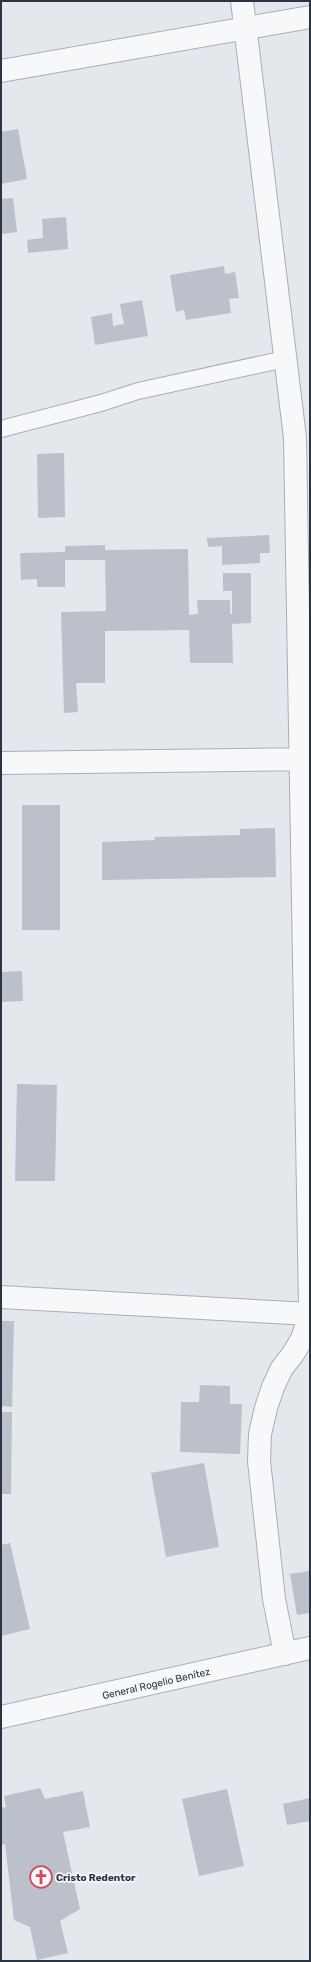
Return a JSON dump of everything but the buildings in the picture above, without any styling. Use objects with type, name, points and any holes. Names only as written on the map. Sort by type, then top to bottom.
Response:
[{"type":"street","points":[[242,1],[295,438],[306,759],[310,1309]]},
{"type":"street","points":[[1,71],[310,17]]},
{"type":"street","points":[[1,763],[306,759]]},
{"type":"street","points":[[1,1297],[310,1314],[302,1339],[282,1368],[273,1387],[260,1434],[259,1461],[274,1599],[285,1654]]},
{"type":"street","name":"General Rogelio Benítez","points":[[1,1717],[310,1648]]},
{"type":"lane","points":[[1,428],[101,403],[138,391],[285,358]]},
{"type":"place","name":"Cristo Redentor","points":[[41,1877]]}]
